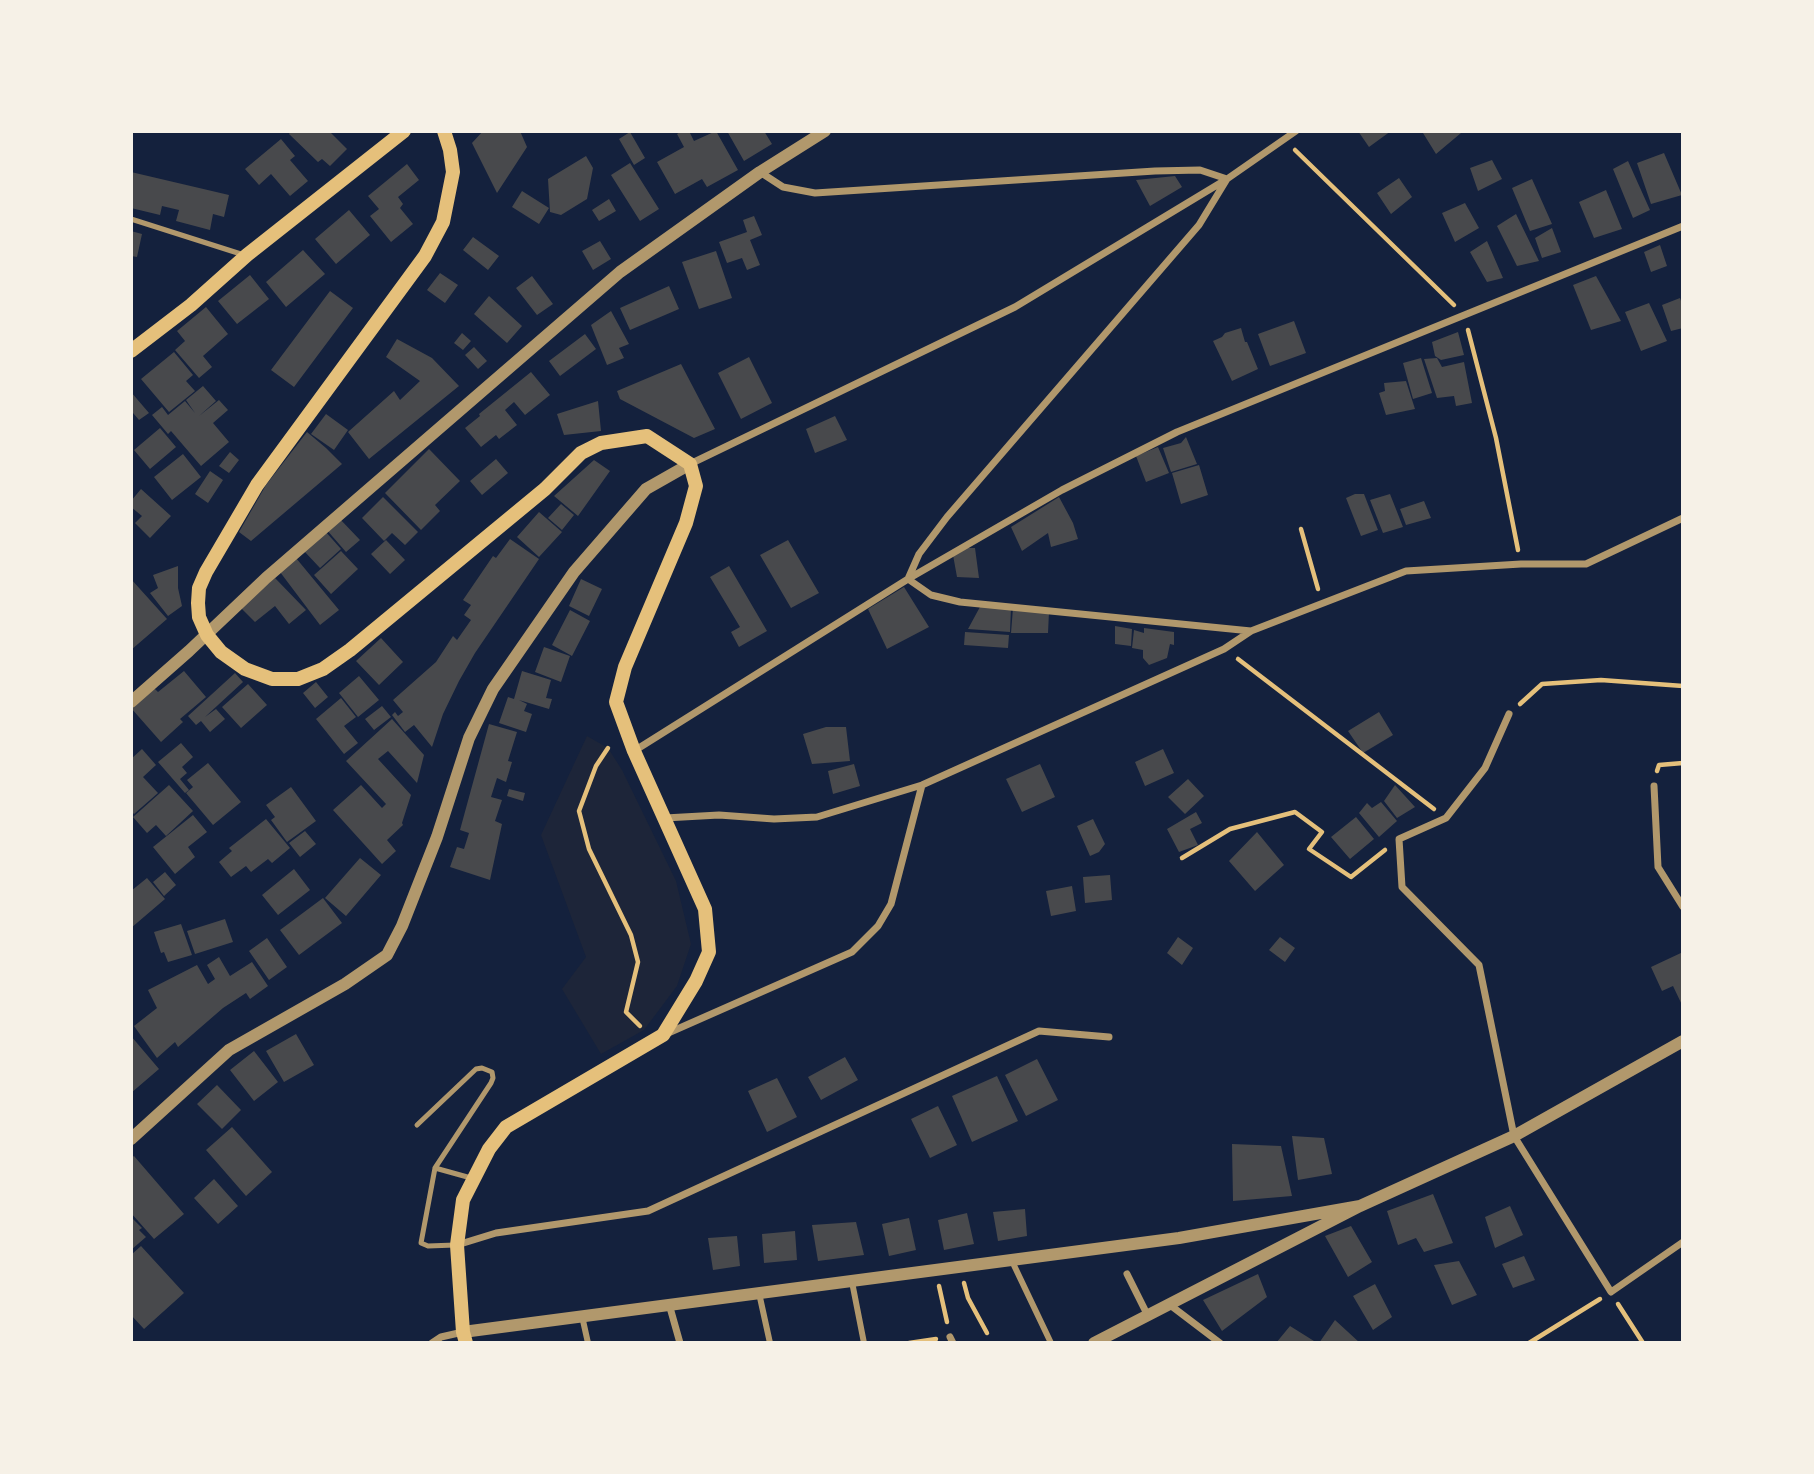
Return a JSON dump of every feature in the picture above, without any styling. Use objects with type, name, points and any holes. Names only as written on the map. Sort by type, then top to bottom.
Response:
[{"type":"main road","points":[[131,351],[404,131]]},
{"type":"main road","points":[[444,131],[453,172],[443,222],[425,256],[257,485],[215,553],[200,588],[199,617],[207,635],[221,652],[245,669],[272,679],[298,679],[323,669],[350,650],[545,489],[581,453],[601,443],[647,436],[690,464],[696,486],[686,523],[625,667],[616,702],[634,751],[705,909],[709,952],[696,981],[663,1035],[506,1128],[489,1149],[463,1200],[457,1245],[464,1338]]},
{"type":"street","points":[[131,702],[207,635],[257,586],[620,272],[760,172],[825,131]]},
{"type":"street","points":[[131,1139],[229,1050],[345,984],[387,955],[402,926],[437,837],[469,738],[493,689],[574,572],[646,489],[690,464],[1015,307],[1227,179],[1296,131]]},
{"type":"street","points":[[760,172],[783,187],[815,193],[1155,171],[1200,170],[1227,179]]},
{"type":"street","points":[[908,579],[919,554],[947,517],[1199,225],[1227,179]]},
{"type":"street","points":[[634,751],[908,579],[1062,490],[1177,432],[1683,226]]},
{"type":"street","points":[[665,818],[719,815],[774,819],[817,817],[922,785],[1224,649],[1251,631],[1406,571],[1521,564],[1586,564],[1683,518]]},
{"type":"street","points":[[908,579],[930,595],[960,602],[1251,631]]},
{"type":"street","points":[[1509,714],[1485,768],[1446,818],[1399,839],[1402,887],[1479,965],[1514,1136],[1611,1292],[1683,1242]]},
{"type":"street","points":[[663,1035],[852,952],[878,926],[891,904],[922,785]]},
{"type":"street","points":[[1654,786],[1658,867],[1683,908]]},
{"type":"street","points":[[457,1245],[496,1233],[648,1211],[1039,1031],[1110,1037]]},
{"type":"street","points":[[1094,1343],[1360,1206],[1514,1136],[1683,1041]]},
{"type":"street","points":[[432,1343],[441,1337],[464,1338],[582,1316],[1179,1238],[1360,1206]]},
{"type":"street","points":[[1011,1259],[1051,1343]]},
{"type":"street","points":[[1127,1273],[1148,1316]]},
{"type":"street","points":[[852,1280],[864,1343]]},
{"type":"street","points":[[758,1293],[770,1343]]},
{"type":"street","points":[[669,1304],[680,1343]]},
{"type":"street","points":[[1170,1304],[1220,1343]]},
{"type":"street","points":[[582,1316],[588,1343]]},
{"type":"lane","points":[[131,219],[247,256]]},
{"type":"lane","points":[[417,1125],[476,1069],[492,1072],[491,1083],[435,1168],[421,1243],[428,1246],[457,1245]]},
{"type":"lane","points":[[435,1168],[474,1179]]},
{"type":"path","points":[[1284,139],[1464,314],[1496,438],[1521,564]]},
{"type":"path","points":[[1301,529],[1322,603]]},
{"type":"path","points":[[1224,649],[1446,818]]},
{"type":"path","points":[[1509,714],[1542,684],[1601,680],[1683,686]]},
{"type":"path","points":[[608,748],[596,766],[579,811],[589,849],[631,935],[638,962],[626,1012]]},
{"type":"path","points":[[1654,786],[1659,765],[1683,763]]},
{"type":"path","points":[[1182,858],[1230,829],[1295,812],[1322,832],[1309,849],[1351,877],[1399,839]]},
{"type":"path","points":[[909,1343],[952,1340],[936,1269]]},
{"type":"path","points":[[1529,1343],[1611,1292],[1643,1343]]},
{"type":"path","points":[[968,1298],[987,1333]]},
{"type":"shaded area","points":[[587,736],[608,748],[622,770],[676,881],[691,944],[677,986],[644,1030],[601,1054],[562,989],[586,957],[541,835]]},
{"type":"building","points":[[291,131],[329,131],[347,149],[330,166],[322,159],[318,162],[289,134]]},
{"type":"building","points":[[483,131],[520,131],[527,147],[497,193],[472,143]]},
{"type":"building","points":[[689,131],[694,141],[716,131],[738,170],[707,187],[702,179],[675,194],[657,162],[684,147],[677,134]]},
{"type":"building","points":[[727,131],[764,131],[772,144],[744,161]]},
{"type":"building","points":[[1358,131],[1391,131],[1369,147]]},
{"type":"building","points":[[630,132],[645,158],[634,165],[619,139]]},
{"type":"building","points":[[1423,133],[1461,133],[1436,154]]},
{"type":"building","points":[[281,139],[295,156],[290,160],[308,181],[290,196],[271,174],[259,185],[245,169]]},
{"type":"building","points":[[1664,153],[1682,195],[1651,204],[1637,163]]},
{"type":"building","points":[[586,156],[593,168],[587,199],[561,215],[550,212],[548,179]]},
{"type":"building","points":[[1492,160],[1502,179],[1478,191],[1470,168]]},
{"type":"building","points":[[1628,161],[1650,210],[1633,218],[1613,169]]},
{"type":"building","points":[[630,163],[659,209],[640,221],[611,175]]},
{"type":"building","points":[[407,164],[419,180],[398,197],[403,204],[400,208],[413,224],[391,242],[370,216],[379,209],[368,196]]},
{"type":"building","points":[[131,172],[229,195],[224,217],[213,214],[210,230],[176,221],[179,210],[162,206],[160,215],[131,208]]},
{"type":"building","points":[[1175,176],[1182,187],[1150,206],[1136,180]]},
{"type":"building","points":[[1399,178],[1412,197],[1391,214],[1377,193]]},
{"type":"building","points":[[1532,179],[1552,224],[1530,231],[1512,188]]},
{"type":"building","points":[[1606,190],[1622,229],[1594,238],[1579,202]]},
{"type":"building","points":[[522,191],[549,208],[539,224],[512,207]]},
{"type":"building","points":[[609,199],[616,211],[599,221],[592,210]]},
{"type":"building","points":[[1465,203],[1479,228],[1455,242],[1442,213]]},
{"type":"building","points":[[349,210],[370,235],[336,264],[315,239]]},
{"type":"building","points":[[1516,214],[1539,261],[1517,266],[1497,226]]},
{"type":"building","points":[[754,216],[762,235],[750,240],[760,265],[747,270],[742,258],[727,263],[719,242],[747,232],[743,220]]},
{"type":"building","points":[[1552,228],[1561,252],[1542,258],[1535,238]]},
{"type":"building","points":[[131,231],[142,234],[137,257],[131,256]]},
{"type":"building","points":[[473,237],[499,256],[488,270],[463,250]]},
{"type":"building","points":[[600,241],[611,259],[593,270],[582,251]]},
{"type":"building","points":[[1487,241],[1503,278],[1487,282],[1470,252]]},
{"type":"building","points":[[1660,245],[1667,266],[1651,272],[1644,252]]},
{"type":"building","points":[[303,250],[325,274],[286,307],[266,282]]},
{"type":"building","points":[[716,251],[732,298],[699,309],[682,262]]},
{"type":"building","points":[[440,273],[458,285],[445,303],[427,290]]},
{"type":"building","points":[[250,275],[269,299],[237,324],[218,301]]},
{"type":"building","points":[[532,276],[553,304],[537,315],[516,288]]},
{"type":"building","points":[[1596,276],[1621,321],[1591,330],[1573,285]]},
{"type":"building","points":[[669,286],[679,309],[630,330],[620,308]]},
{"type":"building","points":[[330,291],[353,308],[294,387],[271,370]]},
{"type":"building","points":[[489,296],[522,326],[507,343],[474,314]]},
{"type":"building","points":[[1680,298],[1683,328],[1671,331],[1662,305]]},
{"type":"building","points":[[1649,303],[1667,341],[1641,351],[1625,312]]},
{"type":"building","points":[[206,307],[228,334],[203,356],[212,367],[199,378],[175,350],[185,341],[177,331]]},
{"type":"building","points":[[611,311],[629,344],[619,348],[624,358],[607,365],[591,325]]},
{"type":"building","points":[[1294,321],[1306,353],[1270,366],[1258,334]]},
{"type":"building","points":[[1241,328],[1258,369],[1232,381],[1213,341],[1225,333]]},
{"type":"building","points":[[1458,332],[1464,355],[1441,360],[1435,356],[1432,342]]},
{"type":"building","points":[[462,333],[471,341],[463,350],[454,343]]},
{"type":"building","points":[[585,334],[596,349],[560,376],[549,361]]},
{"type":"building","points":[[397,339],[432,358],[459,386],[369,459],[348,432],[394,391],[400,400],[420,381],[386,357]]},
{"type":"building","points":[[474,347],[487,361],[478,369],[465,355]]},
{"type":"building","points":[[174,352],[193,375],[186,381],[195,391],[169,412],[141,379]]},
{"type":"building","points":[[749,357],[772,403],[741,419],[718,373]]},
{"type":"building","points":[[1421,358],[1432,393],[1413,399],[1403,363]]},
{"type":"building","points":[[1437,358],[1442,367],[1464,362],[1472,403],[1456,406],[1454,396],[1437,398],[1424,359]]},
{"type":"building","points":[[681,364],[715,429],[694,438],[620,399],[617,391]]},
{"type":"building","points":[[531,372],[550,395],[525,415],[514,402],[505,410],[517,425],[499,439],[496,435],[481,447],[465,428]]},
{"type":"building","points":[[1406,381],[1415,409],[1386,415],[1379,393],[1385,391],[1384,383]]},
{"type":"building","points":[[203,386],[216,401],[199,416],[219,400],[228,410],[213,423],[229,442],[201,466],[171,431],[168,434],[152,415],[162,407],[168,415],[185,401],[195,413],[186,400]]},
{"type":"building","points":[[131,392],[149,413],[139,420],[131,414]]},
{"type":"building","points":[[598,401],[601,431],[564,435],[557,414]]},
{"type":"building","points":[[326,414],[348,430],[334,450],[311,434]]},
{"type":"building","points":[[835,416],[847,440],[815,453],[806,429]]},
{"type":"building","points":[[160,428],[176,447],[150,469],[134,450]]},
{"type":"building","points":[[307,432],[342,464],[251,541],[239,532],[266,485]]},
{"type":"building","points":[[1186,437],[1197,464],[1171,472],[1163,448],[1181,443]]},
{"type":"building","points":[[1158,447],[1169,473],[1146,482],[1136,456]]},
{"type":"building","points":[[429,449],[460,481],[435,505],[440,511],[421,530],[385,493]]},
{"type":"building","points":[[230,452],[239,460],[229,473],[219,466]]},
{"type":"building","points":[[183,454],[201,477],[172,500],[154,477]]},
{"type":"building","points":[[496,459],[508,473],[482,495],[470,481]]},
{"type":"building","points":[[594,460],[610,471],[578,516],[554,496]]},
{"type":"building","points":[[1199,465],[1208,495],[1181,504],[1172,473]]},
{"type":"building","points":[[210,471],[223,480],[208,503],[195,494]]},
{"type":"building","points":[[141,489],[171,516],[150,538],[135,523],[142,516],[131,507],[131,501]]},
{"type":"building","points":[[1364,494],[1378,530],[1361,536],[1346,498]]},
{"type":"building","points":[[1390,494],[1403,527],[1383,533],[1370,500]]},
{"type":"building","points":[[383,497],[418,532],[405,545],[392,533],[384,541],[362,518]]},
{"type":"building","points":[[1059,497],[1078,539],[1051,547],[1048,533],[1022,551],[1011,527]]},
{"type":"building","points":[[1424,501],[1431,518],[1406,525],[1400,509]]},
{"type":"building","points":[[561,504],[574,515],[562,530],[548,518]]},
{"type":"building","points":[[539,512],[562,532],[539,557],[517,537]]},
{"type":"building","points":[[339,518],[360,540],[346,552],[326,529]]},
{"type":"building","points":[[325,531],[341,549],[320,568],[304,551]]},
{"type":"building","points":[[510,539],[539,559],[459,681],[443,714],[432,747],[414,725],[405,732],[392,715],[395,712],[398,716],[403,712],[393,700],[436,662],[453,636],[457,640],[471,620],[464,615],[471,605],[463,600],[493,556],[496,558]]},
{"type":"building","points":[[386,540],[405,560],[390,574],[371,554]]},
{"type":"building","points":[[788,540],[819,593],[791,608],[760,555]]},
{"type":"building","points":[[966,548],[975,548],[979,578],[957,577],[953,555]]},
{"type":"building","points":[[341,551],[358,569],[331,594],[314,575]]},
{"type":"building","points":[[296,558],[339,610],[320,625],[280,572]]},
{"type":"building","points":[[178,566],[178,588],[182,606],[168,616],[150,593],[158,588],[153,575]]},
{"type":"building","points":[[729,566],[767,631],[739,647],[731,632],[740,627],[710,577]]},
{"type":"building","points":[[275,578],[306,610],[289,624],[275,606],[255,622],[240,607]]},
{"type":"building","points":[[131,579],[167,619],[131,650]]},
{"type":"building","points":[[581,579],[602,589],[589,616],[569,606]]},
{"type":"building","points":[[904,587],[929,627],[887,649],[868,609]]},
{"type":"building","points":[[981,605],[1011,608],[1010,632],[968,629]]},
{"type":"building","points":[[1013,608],[1049,612],[1048,633],[1011,633]]},
{"type":"building","points":[[570,610],[590,621],[572,656],[552,645]]},
{"type":"building","points":[[1115,626],[1132,629],[1131,646],[1115,644]]},
{"type":"building","points":[[1144,628],[1174,632],[1174,645],[1170,644],[1167,658],[1149,665],[1143,658],[1143,650],[1132,648],[1134,630],[1144,633]]},
{"type":"building","points":[[965,632],[1009,635],[1008,648],[964,645]]},
{"type":"building","points":[[381,638],[403,662],[379,685],[356,661]]},
{"type":"building","points":[[544,647],[570,656],[561,682],[535,672]]},
{"type":"building","points":[[184,671],[206,697],[180,719],[183,722],[161,742],[131,705],[153,687],[158,692]]},
{"type":"building","points":[[522,671],[551,680],[546,698],[552,699],[549,709],[519,700],[527,704],[524,711],[532,714],[526,732],[499,723],[508,697],[514,699]]},
{"type":"building","points":[[235,673],[243,682],[205,717],[216,709],[225,719],[210,732],[201,721],[196,725],[188,716]]},
{"type":"building","points":[[359,676],[379,700],[358,717],[339,693]]},
{"type":"building","points":[[316,682],[328,697],[315,708],[303,693]]},
{"type":"building","points":[[248,684],[267,705],[241,728],[222,707]]},
{"type":"building","points":[[341,698],[356,717],[344,726],[358,743],[344,754],[316,719]]},
{"type":"building","points":[[382,706],[391,717],[374,730],[365,719]]},
{"type":"building","points":[[1379,712],[1393,735],[1363,753],[1348,731]]},
{"type":"building","points":[[392,719],[424,755],[417,783],[388,751],[378,759],[411,795],[403,825],[387,840],[396,851],[382,864],[333,810],[361,785],[382,808],[386,804],[346,761]]},
{"type":"building","points":[[489,724],[517,732],[508,761],[512,762],[506,782],[497,778],[491,797],[502,800],[495,821],[502,824],[490,880],[450,867],[457,847],[464,849],[469,833],[460,830]]},
{"type":"building","points":[[826,727],[846,727],[850,761],[812,764],[803,734]]},
{"type":"building","points":[[181,743],[193,757],[182,767],[187,773],[180,779],[189,790],[185,793],[158,762]]},
{"type":"building","points":[[142,749],[156,765],[143,777],[158,793],[134,814],[131,811],[131,759]]},
{"type":"building","points":[[1163,749],[1174,773],[1145,786],[1135,762]]},
{"type":"building","points":[[208,763],[241,802],[213,825],[186,793],[193,787],[187,780]]},
{"type":"building","points":[[854,764],[860,786],[833,794],[828,771]]},
{"type":"building","points":[[1040,764],[1055,797],[1022,812],[1006,779]]},
{"type":"building","points":[[1188,779],[1204,796],[1185,814],[1168,797]]},
{"type":"building","points":[[169,785],[193,811],[166,836],[156,825],[147,833],[133,817]]},
{"type":"building","points":[[1395,785],[1415,807],[1397,818],[1384,801]]},
{"type":"building","points":[[291,787],[316,821],[287,842],[271,820],[275,817],[266,805]]},
{"type":"building","points":[[509,789],[525,793],[523,801],[507,796]]},
{"type":"building","points":[[1381,802],[1397,821],[1379,837],[1359,813],[1367,803],[1372,808]]},
{"type":"building","points":[[1196,812],[1202,823],[1190,829],[1198,845],[1179,852],[1167,829]]},
{"type":"building","points":[[193,815],[207,832],[188,847],[195,857],[175,874],[153,847]]},
{"type":"building","points":[[1356,817],[1374,839],[1350,859],[1331,837]]},
{"type":"building","points":[[266,819],[290,848],[272,863],[268,859],[251,872],[246,866],[231,877],[219,862],[232,851],[229,848]]},
{"type":"building","points":[[1093,819],[1105,844],[1099,852],[1090,856],[1077,826]]},
{"type":"building","points":[[305,831],[316,844],[300,857],[289,843]]},
{"type":"building","points":[[1257,832],[1284,865],[1255,891],[1229,861]]},
{"type":"building","points":[[360,858],[381,875],[346,916],[325,898]]},
{"type":"building","points":[[294,869],[310,890],[278,915],[262,895]]},
{"type":"building","points":[[165,872],[176,885],[164,896],[153,882]]},
{"type":"building","points":[[1110,875],[1112,900],[1085,903],[1083,877]]},
{"type":"building","points":[[147,878],[165,899],[131,928],[131,891]]},
{"type":"building","points":[[1072,886],[1076,911],[1051,916],[1046,891]]},
{"type":"building","points":[[323,898],[342,923],[299,955],[280,930]]},
{"type":"building","points":[[225,919],[233,942],[195,954],[187,931]]},
{"type":"building","points":[[181,924],[192,955],[168,962],[164,952],[161,953],[154,932]]},
{"type":"building","points":[[1178,937],[1193,948],[1182,965],[1167,953]]},
{"type":"building","points":[[1280,937],[1295,948],[1285,962],[1269,950]]},
{"type":"building","points":[[267,938],[287,967],[269,980],[249,951]]},
{"type":"building","points":[[1683,952],[1683,1007],[1673,986],[1662,991],[1651,967]]},
{"type":"building","points":[[219,957],[230,976],[252,962],[268,986],[250,999],[246,993],[223,1008],[178,1047],[175,1042],[157,1058],[134,1026],[157,1008],[148,990],[197,965],[208,984],[215,979],[207,965]]},
{"type":"building","points":[[296,1034],[314,1065],[284,1082],[266,1051]]},
{"type":"building","points":[[131,1036],[159,1069],[131,1093]]},
{"type":"building","points":[[254,1051],[278,1082],[254,1101],[230,1070]]},
{"type":"building","points":[[845,1057],[858,1080],[821,1100],[808,1077]]},
{"type":"building","points":[[1037,1059],[1058,1100],[1026,1116],[1005,1075]]},
{"type":"building","points":[[997,1076],[1018,1121],[972,1142],[952,1096]]},
{"type":"building","points":[[777,1078],[797,1117],[767,1132],[748,1091]]},
{"type":"building","points":[[217,1085],[241,1110],[222,1129],[197,1104]]},
{"type":"building","points":[[938,1106],[957,1145],[930,1158],[911,1119]]},
{"type":"building","points":[[232,1127],[272,1172],[246,1196],[206,1150]]},
{"type":"building","points":[[1292,1136],[1324,1138],[1332,1174],[1298,1180]]},
{"type":"building","points":[[1232,1144],[1281,1146],[1292,1196],[1233,1201]]},
{"type":"building","points":[[134,1156],[184,1214],[154,1239],[131,1213],[131,1158]]},
{"type":"building","points":[[214,1179],[238,1206],[218,1224],[194,1198]]},
{"type":"building","points":[[1433,1194],[1453,1243],[1424,1252],[1416,1238],[1398,1245],[1387,1211]]},
{"type":"building","points":[[1510,1206],[1523,1235],[1495,1248],[1485,1217]]},
{"type":"building","points":[[1025,1209],[1027,1236],[998,1241],[993,1212]]},
{"type":"building","points":[[967,1213],[974,1244],[944,1250],[938,1220]]},
{"type":"building","points":[[131,1217],[142,1228],[139,1230],[146,1237],[131,1250]]},
{"type":"building","points":[[909,1218],[916,1250],[889,1256],[882,1224]]},
{"type":"building","points":[[856,1222],[864,1255],[818,1261],[812,1225]]},
{"type":"building","points":[[1351,1226],[1372,1262],[1348,1277],[1325,1236]]},
{"type":"building","points":[[795,1231],[797,1260],[764,1263],[762,1234]]},
{"type":"building","points":[[737,1236],[740,1266],[713,1270],[708,1238]]},
{"type":"building","points":[[141,1246],[184,1293],[144,1329],[131,1315],[131,1255]]},
{"type":"building","points":[[1524,1256],[1535,1280],[1513,1288],[1502,1264]]},
{"type":"building","points":[[1459,1261],[1477,1295],[1452,1305],[1434,1265]]},
{"type":"building","points":[[1258,1274],[1267,1297],[1222,1331],[1203,1300]]},
{"type":"building","points":[[1375,1284],[1392,1317],[1373,1330],[1353,1296]]},
{"type":"building","points":[[1335,1320],[1360,1343],[1319,1343]]},
{"type":"building","points":[[1290,1326],[1314,1341],[1276,1343]]}]
